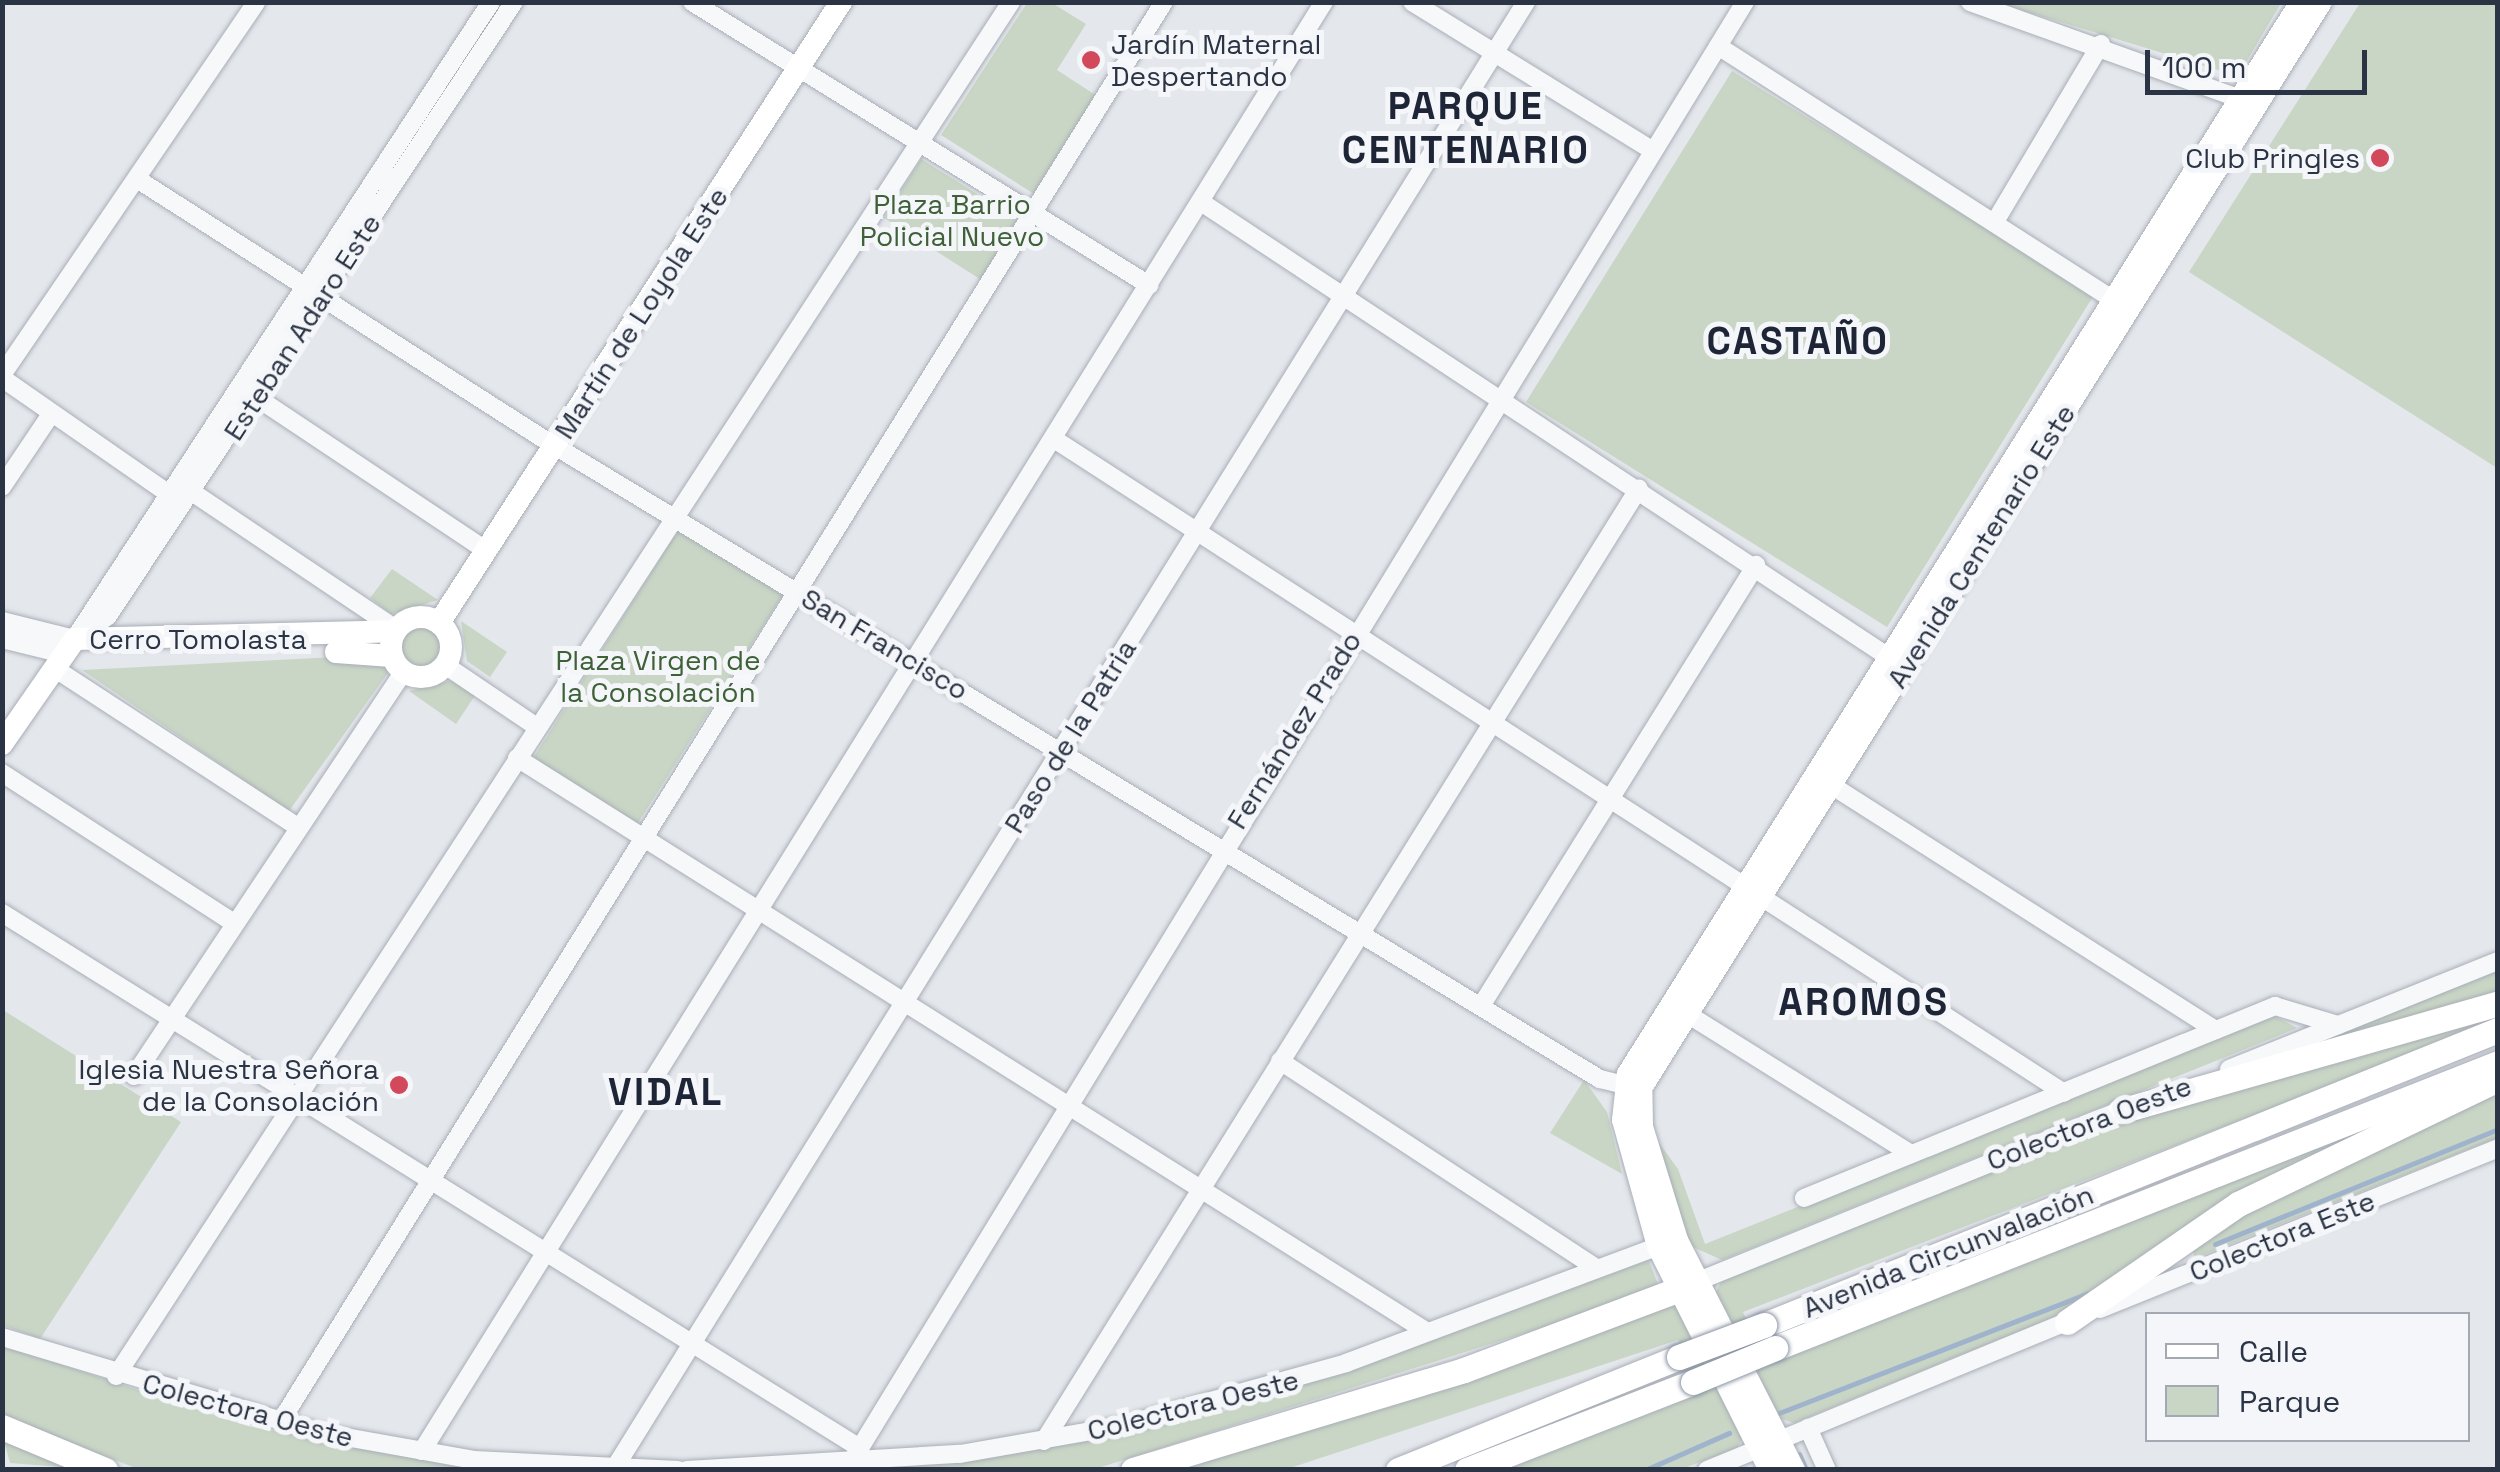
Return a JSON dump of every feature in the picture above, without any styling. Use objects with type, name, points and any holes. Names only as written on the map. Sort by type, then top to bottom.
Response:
[{"type":"highway","points":[[2120,1111],[2498,1004]]},
{"type":"highway","name":"Avenida Circunvalación","points":[[1468,1470],[1692,1382],[1769,1336],[2498,1030]]},
{"type":"highway","name":"Avenida Circunvalación","points":[[1398,1470],[1679,1357],[1769,1336],[2498,1063]]},
{"type":"highway","points":[[2066,1322],[2238,1204],[2498,1079]]},
{"type":"highway","points":[[1133,1470],[1464,1370],[1691,1284]]},
{"type":"highway","points":[[2,1426],[106,1470]]},
{"type":"main road","name":"Martín de Loyola Este","points":[[439,623],[841,2]]},
{"type":"main road","name":"Avenida Centenario Este","points":[[2249,101],[2301,2]]},
{"type":"main road","name":"Avenida Centenario Este","points":[[1632,1088],[2120,304],[2249,101],[2321,2]]},
{"type":"main road","points":[[422,617],[439,623],[451,648],[446,665],[422,678],[398,664],[396,630],[422,617]]},
{"type":"main road","name":"Cerro Tomolasta","points":[[64,654],[396,630]]},
{"type":"main road","name":"Cerro Tomolasta","points":[[64,654],[398,664]]},
{"type":"main road","name":"Esteban Adaro Este","points":[[2,744],[64,654]]},
{"type":"main road","name":"Avenida Centenario Este","points":[[1754,891],[1831,785],[1897,664]]},
{"type":"main road","points":[[1632,1088],[1667,1242],[1691,1284],[1770,1452],[1794,1470]]},
{"type":"street","points":[[256,2],[2,377],[166,492],[192,492],[396,630]]},
{"type":"street","name":"Esteban Adaro Este","points":[[64,654],[166,492],[491,2]]},
{"type":"street","name":"Esteban Adaro Este","points":[[64,654],[108,616],[514,2]]},
{"type":"street","points":[[692,2],[796,72],[1149,285]]},
{"type":"street","points":[[116,1376],[1011,2]]},
{"type":"street","points":[[281,1421],[1164,2]]},
{"type":"street","points":[[422,1451],[916,664],[1324,2]]},
{"type":"street","points":[[1412,2],[1653,151]]},
{"type":"street","name":"Paso de la Patria","points":[[614,1469],[1526,2]]},
{"type":"street","name":"Fernández Prado","points":[[854,1453],[1221,846],[1745,2]]},
{"type":"street","points":[[1970,2],[2101,44],[2249,101]]},
{"type":"street","points":[[1996,220],[2101,44]]},
{"type":"street","points":[[1718,46],[1996,220],[2120,304]]},
{"type":"street","name":"San Francisco","points":[[137,180],[555,446],[1481,1006],[1632,1088]]},
{"type":"street","points":[[1201,202],[1640,488],[1897,664]]},
{"type":"street","points":[[256,397],[487,551]]},
{"type":"street","points":[[2,487],[51,414]]},
{"type":"street","points":[[1054,439],[1495,717],[2064,1092]]},
{"type":"street","points":[[1044,1441],[1640,488]]},
{"type":"street","points":[[1481,1006],[1756,565]]},
{"type":"street","name":"Cerro Tomolasta","points":[[2,621],[64,654]]},
{"type":"street","name":"Cerro Tomolasta","points":[[2,639],[64,654]]},
{"type":"street","points":[[64,654],[298,828]]},
{"type":"street","points":[[134,1076],[298,828],[398,664]]},
{"type":"street","points":[[446,665],[537,728]]},
{"type":"street","points":[[517,758],[1426,1331]]},
{"type":"street","points":[[2,773],[234,922]]},
{"type":"street","points":[[1831,785],[2215,1030]]},
{"type":"street","points":[[2,912],[544,1257],[692,1344],[854,1453]]},
{"type":"street","name":"Colectora Oeste","points":[[1691,1284],[2498,961]]},
{"type":"street","points":[[1804,1198],[2275,1006],[2338,1025]]},
{"type":"street","points":[[1680,1009],[1911,1154]]},
{"type":"street","points":[[1280,1061],[1596,1268]]},
{"type":"street","name":"Colectora Este","points":[[1706,1470],[1770,1452],[1808,1428],[2498,1148]]},
{"type":"street","name":"Colectora Oeste","points":[[687,1470],[854,1453],[1044,1441],[1271,1388],[1667,1242]]},
{"type":"street","name":"Colectora Oeste","points":[[2,1336],[116,1376],[281,1421],[422,1451],[614,1469],[678,1470]]},
{"type":"street","points":[[1808,1428],[1828,1470]]},
{"type":"green space","points":[[2281,2],[2238,76],[1998,3]]},
{"type":"green space","name":"Plaza Barrio Policial Nuevo","points":[[1027,3],[1052,3],[1086,24],[1057,70],[1097,96],[1034,194],[941,135]]},
{"type":"green space","name":"Club Pringles","points":[[2360,3],[2497,3],[2497,468],[2189,272]]},
{"type":"green space","points":[[1732,71],[2094,295],[1887,627],[1526,402]]},
{"type":"green space","name":"Plaza Barrio Policial Nuevo","points":[[921,159],[1021,221],[983,281],[884,218]]},
{"type":"green space","name":"Plaza Virgen de la Consolación","points":[[680,527],[784,593],[636,826],[532,760]]},
{"type":"green space","points":[[392,569],[438,600],[391,614],[370,598]]},
{"type":"green space","points":[[461,621],[507,652],[490,677],[467,661]]},
{"type":"green space","points":[[422,624],[438,631],[445,647],[438,663],[422,670],[406,663],[399,647],[406,631]]},
{"type":"green space","points":[[373,655],[390,670],[289,811],[82,670]]},
{"type":"green space","points":[[454,680],[476,694],[456,724],[409,691]]},
{"type":"green space","points":[[2497,970],[2497,994],[2271,1058]]},
{"type":"green space","points":[[3,1010],[181,1122],[40,1339],[3,1325]]},
{"type":"green space","points":[[2275,1016],[2297,1028],[1722,1260],[1693,1247],[1673,1216],[1654,1136],[1678,1169],[1705,1244]]},
{"type":"green space","points":[[2479,1019],[2482,1027],[1743,1312],[1765,1360],[2497,1067],[2234,1201],[2086,1304],[1794,1423],[1779,1418],[1715,1294],[1723,1278],[2060,1142]]},
{"type":"green space","points":[[1584,1080],[1607,1112],[1622,1174],[1550,1133]]},
{"type":"green space","points":[[2497,1087],[2497,1138],[2195,1258],[2191,1247],[2244,1210]]},
{"type":"green space","points":[[1648,1259],[1658,1284],[1649,1294],[1095,1469],[881,1470],[1225,1411]]},
{"type":"green space","points":[[1672,1304],[1683,1309],[1743,1437],[1737,1448],[1682,1469],[1503,1469],[1700,1387],[1678,1340],[1287,1469],[1154,1470],[1495,1373]]},
{"type":"green space","points":[[2,1345],[247,1426],[488,1469],[138,1469],[3,1416]]},
{"type":"green space","points":[[2,1434],[86,1469],[10,1463]]},
{"type":"waterway","points":[[2215,1244],[2498,1129]]},
{"type":"waterway","points":[[1779,1413],[2088,1293]]},
{"type":"waterway","points":[[1645,1470],[1729,1433]]},
{"type":"waterway","points":[[1799,1454],[1806,1470]]},
{"type":"place","name":"Jardín Maternal Despertando","points":[[1091,60]]},
{"type":"place","name":"Club Pringles","points":[[2380,158]]},
{"type":"place","name":"Iglesia Nuestra Señora de la Consolación","points":[[399,1085]]},
{"type":"district","name":"PARQUE CENTENARIO","points":[[1466,128]]},
{"type":"district","name":"CASTAÑO","points":[[1798,342]]},
{"type":"district","name":"AROMOS","points":[[1864,1003]]},
{"type":"district","name":"VIDAL","points":[[666,1093]]}]
